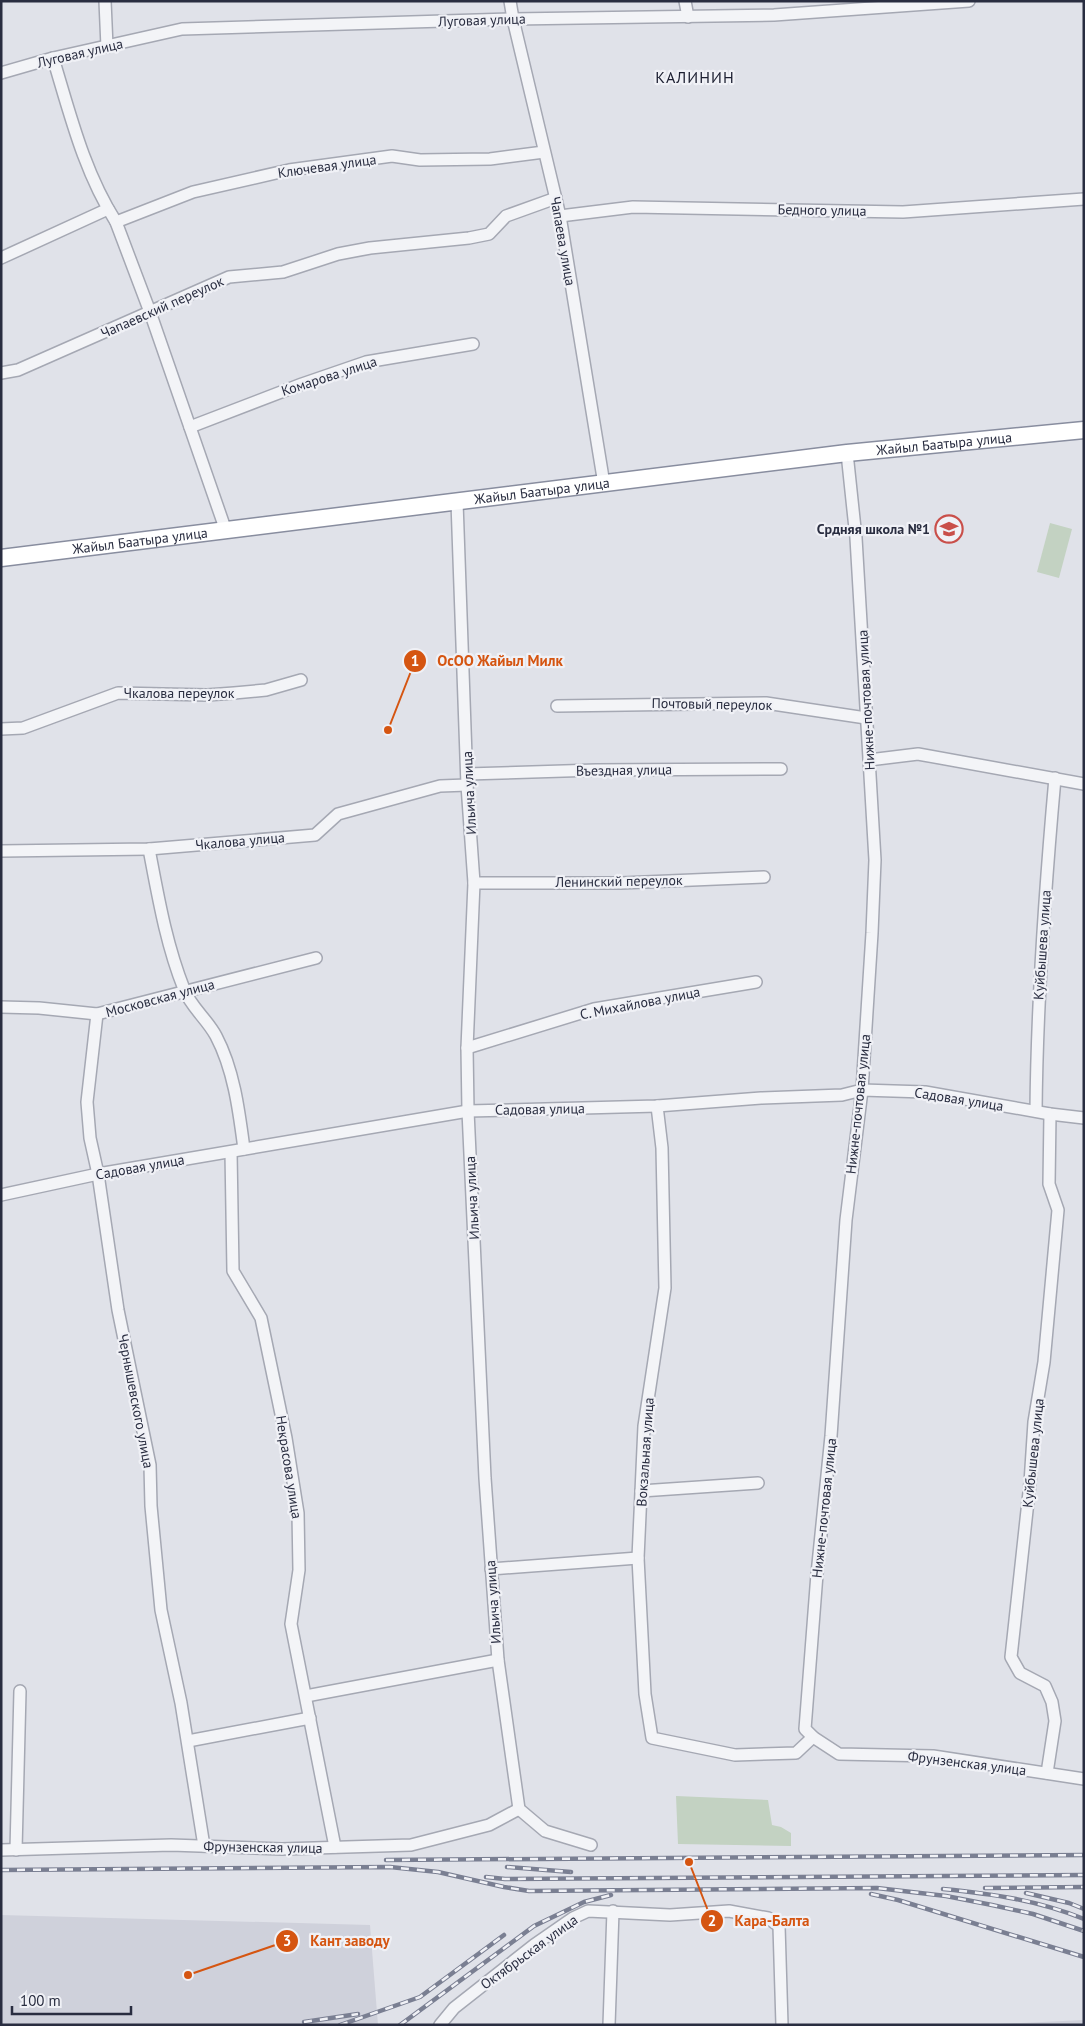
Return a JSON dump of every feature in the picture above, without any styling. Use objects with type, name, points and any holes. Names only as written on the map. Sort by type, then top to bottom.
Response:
[{"type":"highway","name":"Жайыл Баатыра улица","points":[[1,558],[604,484],[848,460],[1084,430]]},
{"type":"street","points":[[105,1],[107,47]]},
{"type":"street","name":"Чапаева улица","points":[[510,1],[560,216],[604,484]]},
{"type":"street","points":[[685,1],[688,17]]},
{"type":"street","name":"Луговая улица","points":[[1,73],[54,58],[182,30],[513,19],[774,15],[968,1]]},
{"type":"street","points":[[54,58],[79,147],[116,222],[150,312],[226,531]]},
{"type":"street","name":"Ключевая улица","points":[[116,222],[193,192],[289,170],[392,156],[420,160],[490,158],[544,152]]},
{"type":"street","name":"Чапаевский переулок","points":[[1,373],[18,370],[229,277],[283,272],[338,254],[370,248],[469,238],[489,234],[506,216],[556,198]]},
{"type":"street","name":"Бедного улица","points":[[560,216],[632,207],[903,212],[1084,199]]},
{"type":"street","points":[[1,258],[108,209]]},
{"type":"street","name":"Комарова улица","points":[[190,427],[302,384],[366,362],[473,344]]},
{"type":"street","name":"Нижне-почтовая улица","points":[[812,1738],[805,1729],[817,1574],[831,1436],[846,1220],[862,1090],[875,860],[856,538],[848,460]]},
{"type":"street","name":"Ильича улица","points":[[457,502],[467,779],[474,883],[467,1048],[468,1111],[485,1478],[498,1660],[519,1809]]},
{"type":"street","name":"Чкалова переулок","points":[[1,729],[22,728],[118,693],[225,694],[266,690],[301,680]]},
{"type":"street","name":"Почтовый переулок","points":[[557,706],[766,703],[866,718]]},
{"type":"street","points":[[869,760],[918,754],[1084,784]]},
{"type":"street","name":"Въездная улица","points":[[467,779],[781,769]]},
{"type":"street","name":"Куйбышева улица","points":[[1036,1111],[1041,950],[1055,778]]},
{"type":"street","name":"Чкалова улица","points":[[1,851],[149,848],[315,835],[338,814],[467,779]]},
{"type":"street","points":[[149,848],[165,932],[184,990],[216,1036],[233,1080],[244,1149]]},
{"type":"street","name":"Ленинский переулок","points":[[474,883],[621,883],[764,877]]},
{"type":"street","name":"Московская улица","points":[[1,1007],[39,1008],[96,1014],[184,990],[316,958]]},
{"type":"street","name":"С. Михайлова улица","points":[[467,1048],[594,1008],[756,982]]},
{"type":"street","name":"Чернышевского улица","points":[[96,1014],[87,1102],[90,1138],[98,1174],[118,1310],[150,1465],[151,1506],[161,1610],[182,1703],[204,1846]]},
{"type":"street","name":"Садовая улица","points":[[1,1195],[98,1174],[468,1111],[657,1106],[761,1098],[842,1096],[862,1090],[925,1092],[1050,1114],[1084,1118]]},
{"type":"street","name":"Вокзальная улица","points":[[657,1106],[662,1148],[665,1288],[644,1426],[638,1558],[645,1694],[652,1738],[735,1755],[796,1753],[812,1738]]},
{"type":"street","name":"Куйбышева улица","points":[[1047,1773],[1055,1721],[1052,1702],[1045,1686],[1020,1673],[1011,1657],[1030,1483],[1034,1422],[1047,1333],[1058,1210],[1049,1184],[1050,1114]]},
{"type":"street","name":"Некрасова улица","points":[[231,1152],[233,1271],[261,1318],[286,1438],[298,1514],[299,1570],[291,1624],[335,1847]]},
{"type":"street","points":[[641,1491],[758,1483]]},
{"type":"street","points":[[491,1569],[638,1558]]},
{"type":"street","points":[[306,1696],[498,1660]]},
{"type":"street","points":[[16,1850],[20,1691]]},
{"type":"street","points":[[188,1741],[310,1718]]},
{"type":"street","name":"Фрунзенская улица","points":[[812,1738],[839,1754],[932,1756],[1084,1779]]},
{"type":"street","points":[[519,1809],[545,1831],[592,1845]]},
{"type":"street","name":"Фрунзенская улица","points":[[1,1850],[171,1845],[282,1849],[411,1845],[489,1825],[519,1809]]},
{"type":"street","name":"Октябрьская улица","points":[[440,2025],[454,2008],[534,1945],[573,1918],[588,1911],[612,1911],[670,1915],[729,1912],[768,1918],[779,1926],[782,2025]]},
{"type":"street","points":[[609,2025],[612,1911]]},
{"type":"shaded area","points":[[1,1915],[370,1925],[378,2025],[1,2025]]},
{"type":"shaded area","points":[[1084,2020],[1084,2025],[976,2025]]},
{"type":"green space","points":[[1050,523],[1072,529],[1059,578],[1037,572]]},
{"type":"green space","points":[[676,1796],[768,1800],[772,1825],[781,1827],[791,1833],[791,1846],[678,1844]]},
{"type":"railway","points":[[386,1860],[1084,1855]]},
{"type":"railway","points":[[1,1870],[390,1867],[438,1872],[529,1891],[877,1888],[946,1896],[992,1905],[1033,1914],[1084,1931]]},
{"type":"railway","points":[[507,1867],[571,1872]]},
{"type":"railway","points":[[486,1877],[505,1879],[1084,1875]]},
{"type":"railway","points":[[985,1888],[1084,1887]]},
{"type":"railway","points":[[943,1889],[1032,1902],[1084,1919]]},
{"type":"railway","points":[[1026,1893],[1069,1903],[1084,1909]]},
{"type":"railway","points":[[871,1894],[898,1900],[1084,1957]]},
{"type":"railway","points":[[400,2025],[534,1926],[584,1902],[611,1895]]},
{"type":"railway","points":[[340,2025],[420,1997],[504,1935]]},
{"type":"railway","points":[[304,2022],[358,2014]]},
{"type":"place","name":"Срдняя школа №1","points":[[949,529]]},
{"type":"place","name":"ОсОО Жайыл Милк","points":[[388,730]]},
{"type":"place","name":"Кара-Балта","points":[[689,1862]]},
{"type":"place","name":"Кант заводу","points":[[188,1975]]},
{"type":"district","name":"КАЛИНИН","points":[[695,77]]}]
